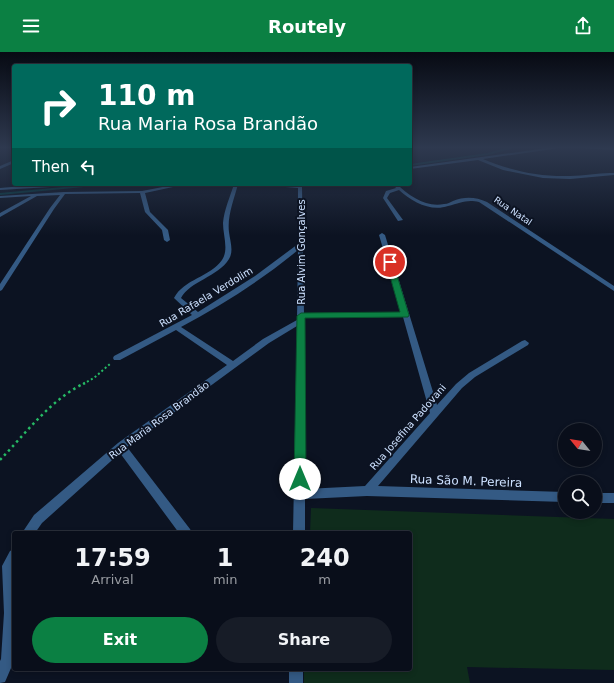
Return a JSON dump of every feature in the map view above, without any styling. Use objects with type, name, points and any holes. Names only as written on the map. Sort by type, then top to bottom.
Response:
[{"type":"street","points":[[562,176],[583,176]]},
{"type":"street","points":[[0,189],[14,186]]},
{"type":"street","points":[[0,197],[64,193],[142,192],[174,186]]},
{"type":"street","points":[[197,315],[177,298],[182,291],[212,274],[220,267],[227,257],[229,245],[226,222],[235,186]]},
{"type":"street","points":[[287,186],[303,186]]},
{"type":"street","points":[[397,186],[388,192],[386,198],[400,220]]},
{"type":"street","name":"Rua Natal","points":[[397,186],[417,202],[436,206],[446,205],[465,199],[472,199],[485,203],[614,289]]},
{"type":"street","name":"Rua Alvim Gonçalves","points":[[299,531],[301,318],[300,187]]},
{"type":"street","points":[[142,192],[148,212],[165,230],[167,240]]},
{"type":"street","points":[[0,289],[52,208],[64,193]]},
{"type":"street","points":[[0,215],[36,195]]},
{"type":"street","points":[[382,235],[435,414]]},
{"type":"street","name":"Rua Rafaela Verdolim","points":[[117,358],[197,315],[272,269],[300,245]]},
{"type":"street","name":"Rua Maria Rosa Brandão","points":[[29,531],[38,519],[121,446],[266,341],[301,318],[405,315]]},
{"type":"street","points":[[176,327],[233,365]]},
{"type":"street","name":"Rua Josefina Padovani","points":[[366,491],[459,386],[472,375],[525,344]]},
{"type":"street","points":[[121,446],[185,531]]},
{"type":"street","points":[[300,494],[366,491]]},
{"type":"street","name":"Rua São M. Pereira","points":[[366,491],[558,497]]},
{"type":"street","points":[[602,498],[614,498]]},
{"type":"street","points":[[0,677],[8,659],[10,613],[8,566],[12,559]]},
{"type":"path","points":[[0,460],[53,404],[74,388],[94,378],[117,358]]},
{"type":"green space","points":[[311,508],[558,517],[558,519],[614,519],[614,670],[467,667],[470,683],[304,683],[304,671],[412,671],[412,531],[310,531]]},
{"type":"waterway","points":[[0,194],[84,186]]},
{"type":"route","points":[[300,479],[301,316],[405,315],[390,262]]}]
